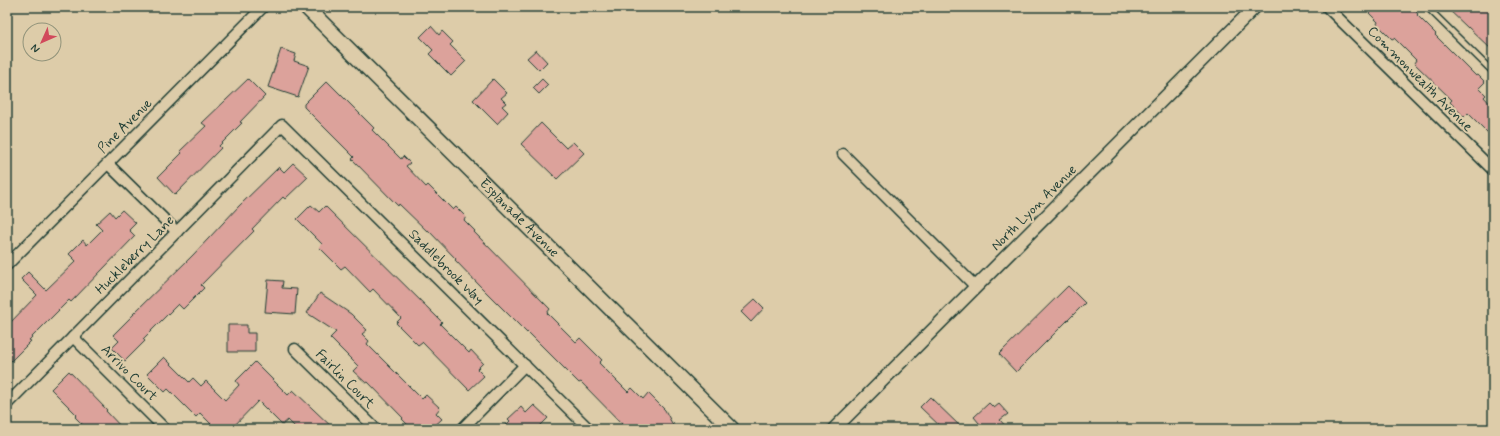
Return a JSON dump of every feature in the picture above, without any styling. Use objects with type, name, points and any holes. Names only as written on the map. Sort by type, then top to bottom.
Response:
[{"type":"main road","name":"Esplanade Avenue","points":[[306,7],[732,429]]},
{"type":"street","name":"Pine Avenue","points":[[7,266],[263,7]]},
{"type":"street","name":"North Lyon Avenue","points":[[834,429],[1255,7]]},
{"type":"street","name":"Commonwealth Avenue","points":[[1327,7],[1493,170]]},
{"type":"street","name":"Huckleberry Lane","points":[[7,404],[282,126]]},
{"type":"street","name":"Saddlebrook Way","points":[[282,126],[589,429]]},
{"type":"street","points":[[843,154],[976,287]]},
{"type":"street","points":[[108,164],[177,232]]},
{"type":"street","name":"Arrivo Court","points":[[73,338],[165,429]]},
{"type":"street","name":"Fairlin Court","points":[[295,349],[376,429]]},
{"type":"street","points":[[462,429],[525,365]]},
{"type":"lane","points":[[1427,7],[1493,72]]},
{"type":"building","points":[[1363,7],[1411,7],[1418,14],[1417,15],[1436,34],[1435,35],[1476,76],[1478,75],[1485,82],[1479,88],[1486,95],[1484,97],[1493,107],[1493,138],[1468,113],[1464,117],[1450,102],[1452,100],[1414,63],[1416,60],[1394,38],[1392,39],[1377,24],[1378,22]]},
{"type":"building","points":[[1446,7],[1493,7],[1493,51],[1468,27]]},
{"type":"building","points":[[431,26],[439,35],[442,31],[453,42],[450,45],[466,61],[451,76],[429,54],[433,50],[420,37]]},
{"type":"building","points":[[281,49],[296,54],[294,61],[309,66],[298,97],[268,87]]},
{"type":"building","points":[[536,50],[547,62],[539,70],[527,58]]},
{"type":"building","points":[[248,79],[265,96],[240,122],[242,123],[219,146],[221,148],[175,195],[158,177],[182,153],[180,151],[206,126],[202,123]]},
{"type":"building","points":[[493,79],[507,93],[501,98],[506,103],[502,106],[508,112],[497,124],[473,100]]},
{"type":"building","points":[[542,79],[548,85],[539,94],[533,88]]},
{"type":"building","points":[[327,81],[374,128],[372,130],[401,159],[403,156],[410,163],[406,166],[426,187],[428,185],[453,210],[456,207],[466,217],[464,220],[475,231],[474,232],[550,309],[547,313],[576,342],[580,338],[602,360],[599,363],[628,392],[632,388],[643,399],[648,393],[665,410],[675,429],[627,429],[581,382],[579,383],[479,285],[428,230],[427,231],[399,204],[398,206],[352,159],[354,157],[304,107],[304,104]]},
{"type":"building","points":[[541,123],[566,148],[573,142],[584,153],[557,179],[521,144]]},
{"type":"building","points":[[293,163],[308,177],[285,199],[283,197],[252,229],[254,231],[201,285],[204,288],[183,309],[178,304],[143,339],[145,341],[125,361],[112,348],[119,341],[113,335],[279,167],[284,172]]},
{"type":"building","points":[[311,205],[319,212],[325,206],[442,322],[440,324],[469,353],[471,350],[483,363],[477,369],[484,376],[469,390],[422,342],[418,345],[396,323],[401,318],[373,289],[370,292],[345,266],[341,269],[319,247],[322,244],[297,219]]},
{"type":"building","points":[[122,210],[136,223],[129,230],[135,236],[71,302],[69,300],[29,340],[31,341],[7,365],[7,326],[37,295],[21,279],[28,272],[46,290],[76,261],[69,254],[83,240],[87,245],[102,230],[96,224],[110,211],[115,217]]},
{"type":"building","points":[[268,280],[283,281],[282,288],[297,289],[295,314],[265,312]]},
{"type":"building","points":[[1068,286],[1085,303],[1016,372],[999,354]]},
{"type":"building","points":[[320,293],[351,314],[367,330],[362,334],[369,341],[367,344],[422,399],[426,395],[440,408],[436,413],[442,419],[431,429],[412,429],[368,382],[366,383],[353,371],[358,366],[330,338],[336,332],[307,313]]},
{"type":"building","points":[[755,299],[764,308],[751,322],[741,312]]},
{"type":"building","points":[[228,325],[247,325],[247,333],[255,333],[255,352],[228,352]]},
{"type":"building","points":[[164,357],[189,382],[193,378],[201,386],[206,381],[225,400],[239,385],[236,381],[255,362],[288,395],[293,390],[334,429],[297,429],[288,420],[282,425],[258,401],[231,429],[216,429],[200,413],[196,417],[168,389],[165,392],[147,374]]},
{"type":"building","points":[[69,371],[107,410],[106,411],[123,429],[87,429],[75,417],[77,415],[51,389]]},
{"type":"building","points":[[930,397],[963,429],[943,429],[920,407]]},
{"type":"building","points":[[989,403],[994,408],[999,404],[1008,414],[1000,420],[1008,429],[984,429],[974,417]]},
{"type":"building","points":[[534,405],[548,418],[537,429],[502,429],[510,421],[508,419],[521,407],[526,413]]}]
